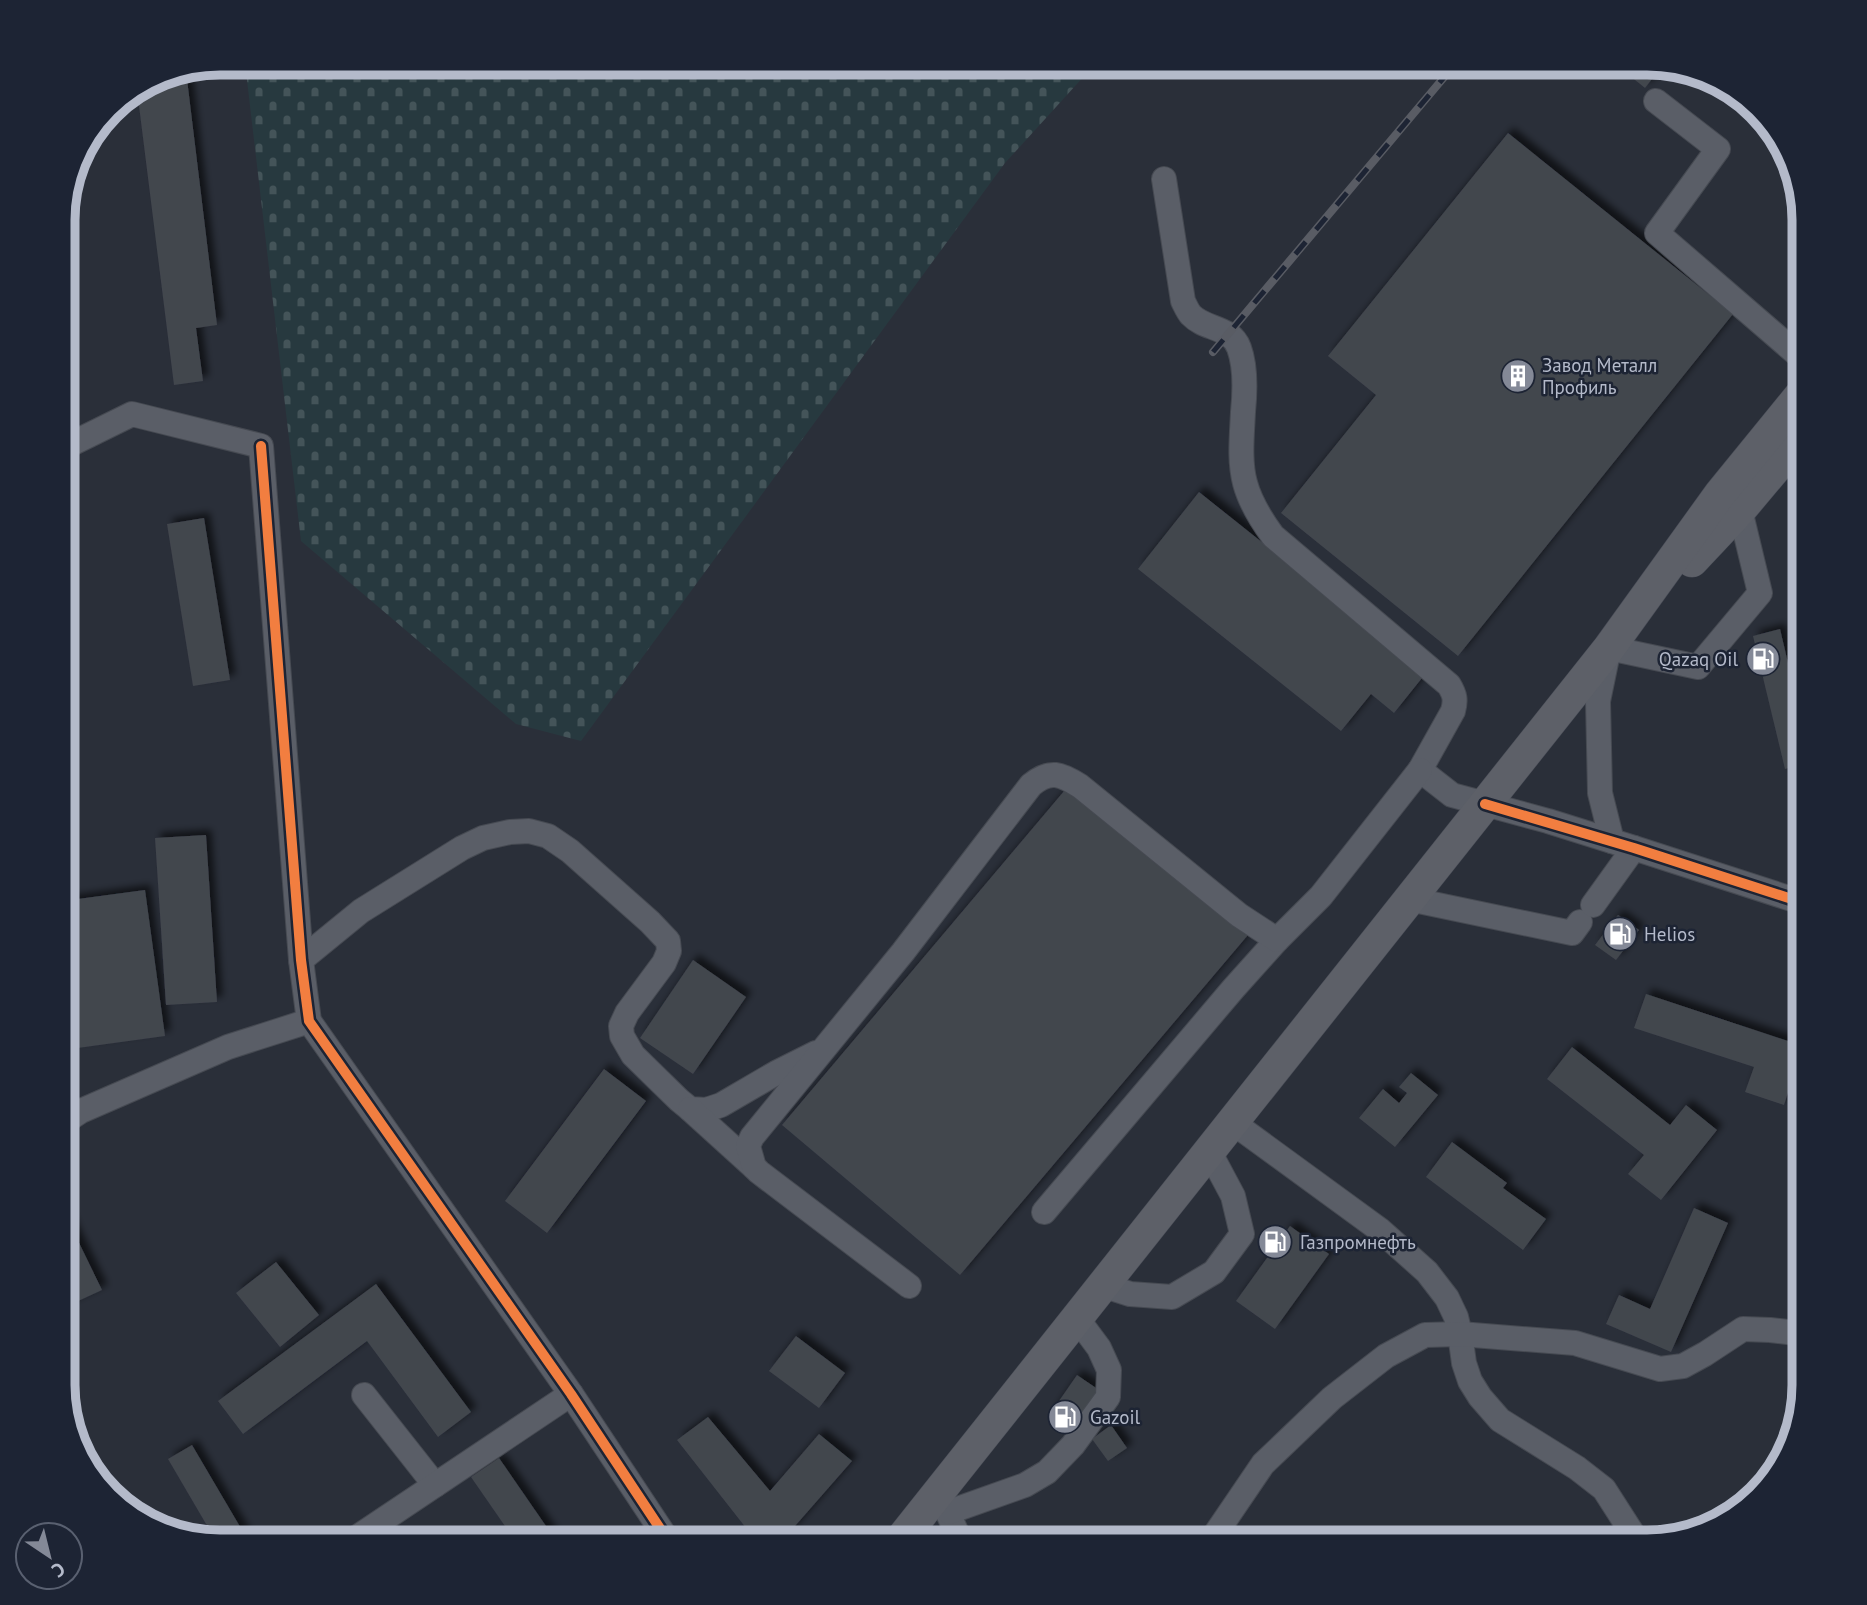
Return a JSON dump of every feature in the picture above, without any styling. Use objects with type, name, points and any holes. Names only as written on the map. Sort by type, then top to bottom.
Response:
[{"type":"main road","points":[[912,1530],[944,1502],[1076,1317],[1609,648],[1720,494],[1792,406]]},
{"type":"main road","points":[[1609,648],[1740,510],[1792,448]]},
{"type":"street","points":[[1656,101],[1718,149],[1657,233],[1792,350]]},
{"type":"street","points":[[1044,1212],[1233,989],[1321,896],[1420,770],[1453,711],[1456,700],[1449,685],[1273,536],[1261,519],[1245,483],[1242,455],[1245,391],[1242,356],[1238,344],[1228,333],[1191,315],[1183,301],[1164,179]]},
{"type":"street","points":[[76,442],[132,414],[261,446],[301,960],[309,1021],[571,1394],[661,1530]]},
{"type":"street","points":[[1623,844],[1600,793],[1598,701],[1609,648],[1698,667],[1760,593],[1740,510]]},
{"type":"street","points":[[1420,770],[1452,795],[1623,844],[1792,899]]},
{"type":"street","points":[[754,1167],[748,1146],[752,1137],[903,953],[1031,785],[1040,777],[1061,776],[1080,786],[1239,915],[1277,940]]},
{"type":"street","points":[[301,960],[361,911],[461,848],[483,838],[510,832],[529,831],[548,836],[570,851],[668,941],[669,951],[664,963],[627,1013],[621,1026],[621,1036],[633,1055],[770,1181],[909,1286]]},
{"type":"street","points":[[1409,899],[1572,933],[1586,914],[1623,844]]},
{"type":"street","points":[[76,1114],[228,1047],[309,1021]]},
{"type":"street","points":[[690,1110],[706,1110],[721,1105],[825,1048]]},
{"type":"street","points":[[1232,1122],[1380,1230],[1427,1272],[1447,1298],[1456,1317],[1464,1363],[1470,1381],[1480,1397],[1500,1420],[1577,1468],[1604,1489],[1630,1530]]},
{"type":"street","points":[[1102,1285],[1130,1294],[1172,1297],[1214,1272],[1242,1234],[1233,1196],[1209,1151]]},
{"type":"street","points":[[956,1530],[944,1502],[1025,1485],[1047,1472],[1073,1445],[1108,1398],[1109,1370],[1099,1348],[1076,1317]]},
{"type":"street","points":[[1218,1530],[1263,1464],[1332,1398],[1386,1356],[1425,1335],[1460,1334],[1575,1343],[1660,1369],[1683,1366],[1743,1329],[1792,1333]]},
{"type":"street","points":[[368,1530],[571,1394]]},
{"type":"street","points":[[364,1395],[435,1485]]},
{"type":"green space","points":[[1085,75],[1005,163],[581,741],[516,724],[301,541],[247,76]]},
{"type":"building","points":[[1629,75],[1654,76],[1645,88]]},
{"type":"building","points":[[187,79],[217,325],[196,328],[203,381],[174,385],[138,101],[165,86]]},
{"type":"building","name":"Завод Металл Профиль","points":[[1508,133],[1733,314],[1458,656],[1281,513],[1376,395],[1328,356]]},
{"type":"building","points":[[1199,492],[1426,673],[1394,713],[1371,694],[1341,731],[1138,569]]},
{"type":"building","points":[[204,518],[230,680],[193,686],[167,524]]},
{"type":"building","points":[[1780,629],[1792,680],[1792,767],[1785,769],[1753,636]]},
{"type":"building","points":[[1070,784],[1248,935],[960,1275],[782,1125]]},
{"type":"building","points":[[206,835],[217,1002],[166,1005],[155,838]]},
{"type":"building","points":[[145,890],[165,1036],[76,1048],[76,899]]},
{"type":"building","name":"Helios","points":[[1618,915],[1639,930],[1616,960],[1595,945]]},
{"type":"building","points":[[693,960],[746,997],[693,1074],[640,1038]]},
{"type":"building","points":[[1646,994],[1792,1042],[1792,1080],[1784,1105],[1745,1092],[1754,1067],[1634,1028]]},
{"type":"building","points":[[1572,1047],[1670,1125],[1686,1105],[1717,1130],[1661,1200],[1628,1174],[1644,1155],[1547,1079]]},
{"type":"building","points":[[604,1069],[646,1101],[547,1233],[505,1201]]},
{"type":"building","points":[[1411,1073],[1438,1095],[1395,1147],[1359,1118],[1383,1089],[1399,1103],[1407,1093],[1399,1087]]},
{"type":"building","points":[[1452,1142],[1507,1183],[1503,1188],[1546,1219],[1523,1250],[1426,1177]]},
{"type":"building","points":[[1694,1208],[1728,1223],[1671,1352],[1606,1324],[1619,1295],[1650,1309]]},
{"type":"building","points":[[1290,1226],[1329,1254],[1275,1329],[1236,1301]]},
{"type":"building","points":[[76,1237],[102,1290],[76,1302]]},
{"type":"building","points":[[276,1262],[319,1315],[280,1347],[236,1293]]},
{"type":"building","points":[[376,1284],[471,1412],[438,1437],[367,1341],[243,1434],[218,1401]]},
{"type":"building","points":[[796,1336],[845,1373],[819,1408],[769,1371]]},
{"type":"building","points":[[1077,1375],[1099,1390],[1071,1429],[1050,1414]]},
{"type":"building","points":[[708,1417],[770,1491],[819,1434],[852,1461],[792,1530],[748,1530],[677,1440]]},
{"type":"building","points":[[1111,1425],[1127,1448],[1108,1461],[1092,1439]]},
{"type":"building","points":[[192,1445],[242,1530],[209,1529],[168,1459]]},
{"type":"building","points":[[499,1458],[549,1530],[508,1530],[471,1477]]},
{"type":"railway","points":[[1213,352],[1446,75]]},
{"type":"cycle path","points":[[261,446],[301,960],[309,1021],[571,1394],[661,1530]]},
{"type":"cycle path","points":[[1485,804],[1792,899]]},
{"type":"place","name":"Завод Металл Профиль","points":[[1518,376]]},
{"type":"place","name":"Qazaq Oil","points":[[1763,659]]},
{"type":"place","name":"Helios","points":[[1620,934]]},
{"type":"place","name":"Газпромнефть","points":[[1275,1242]]},
{"type":"place","name":"Gazoil","points":[[1065,1417]]}]
